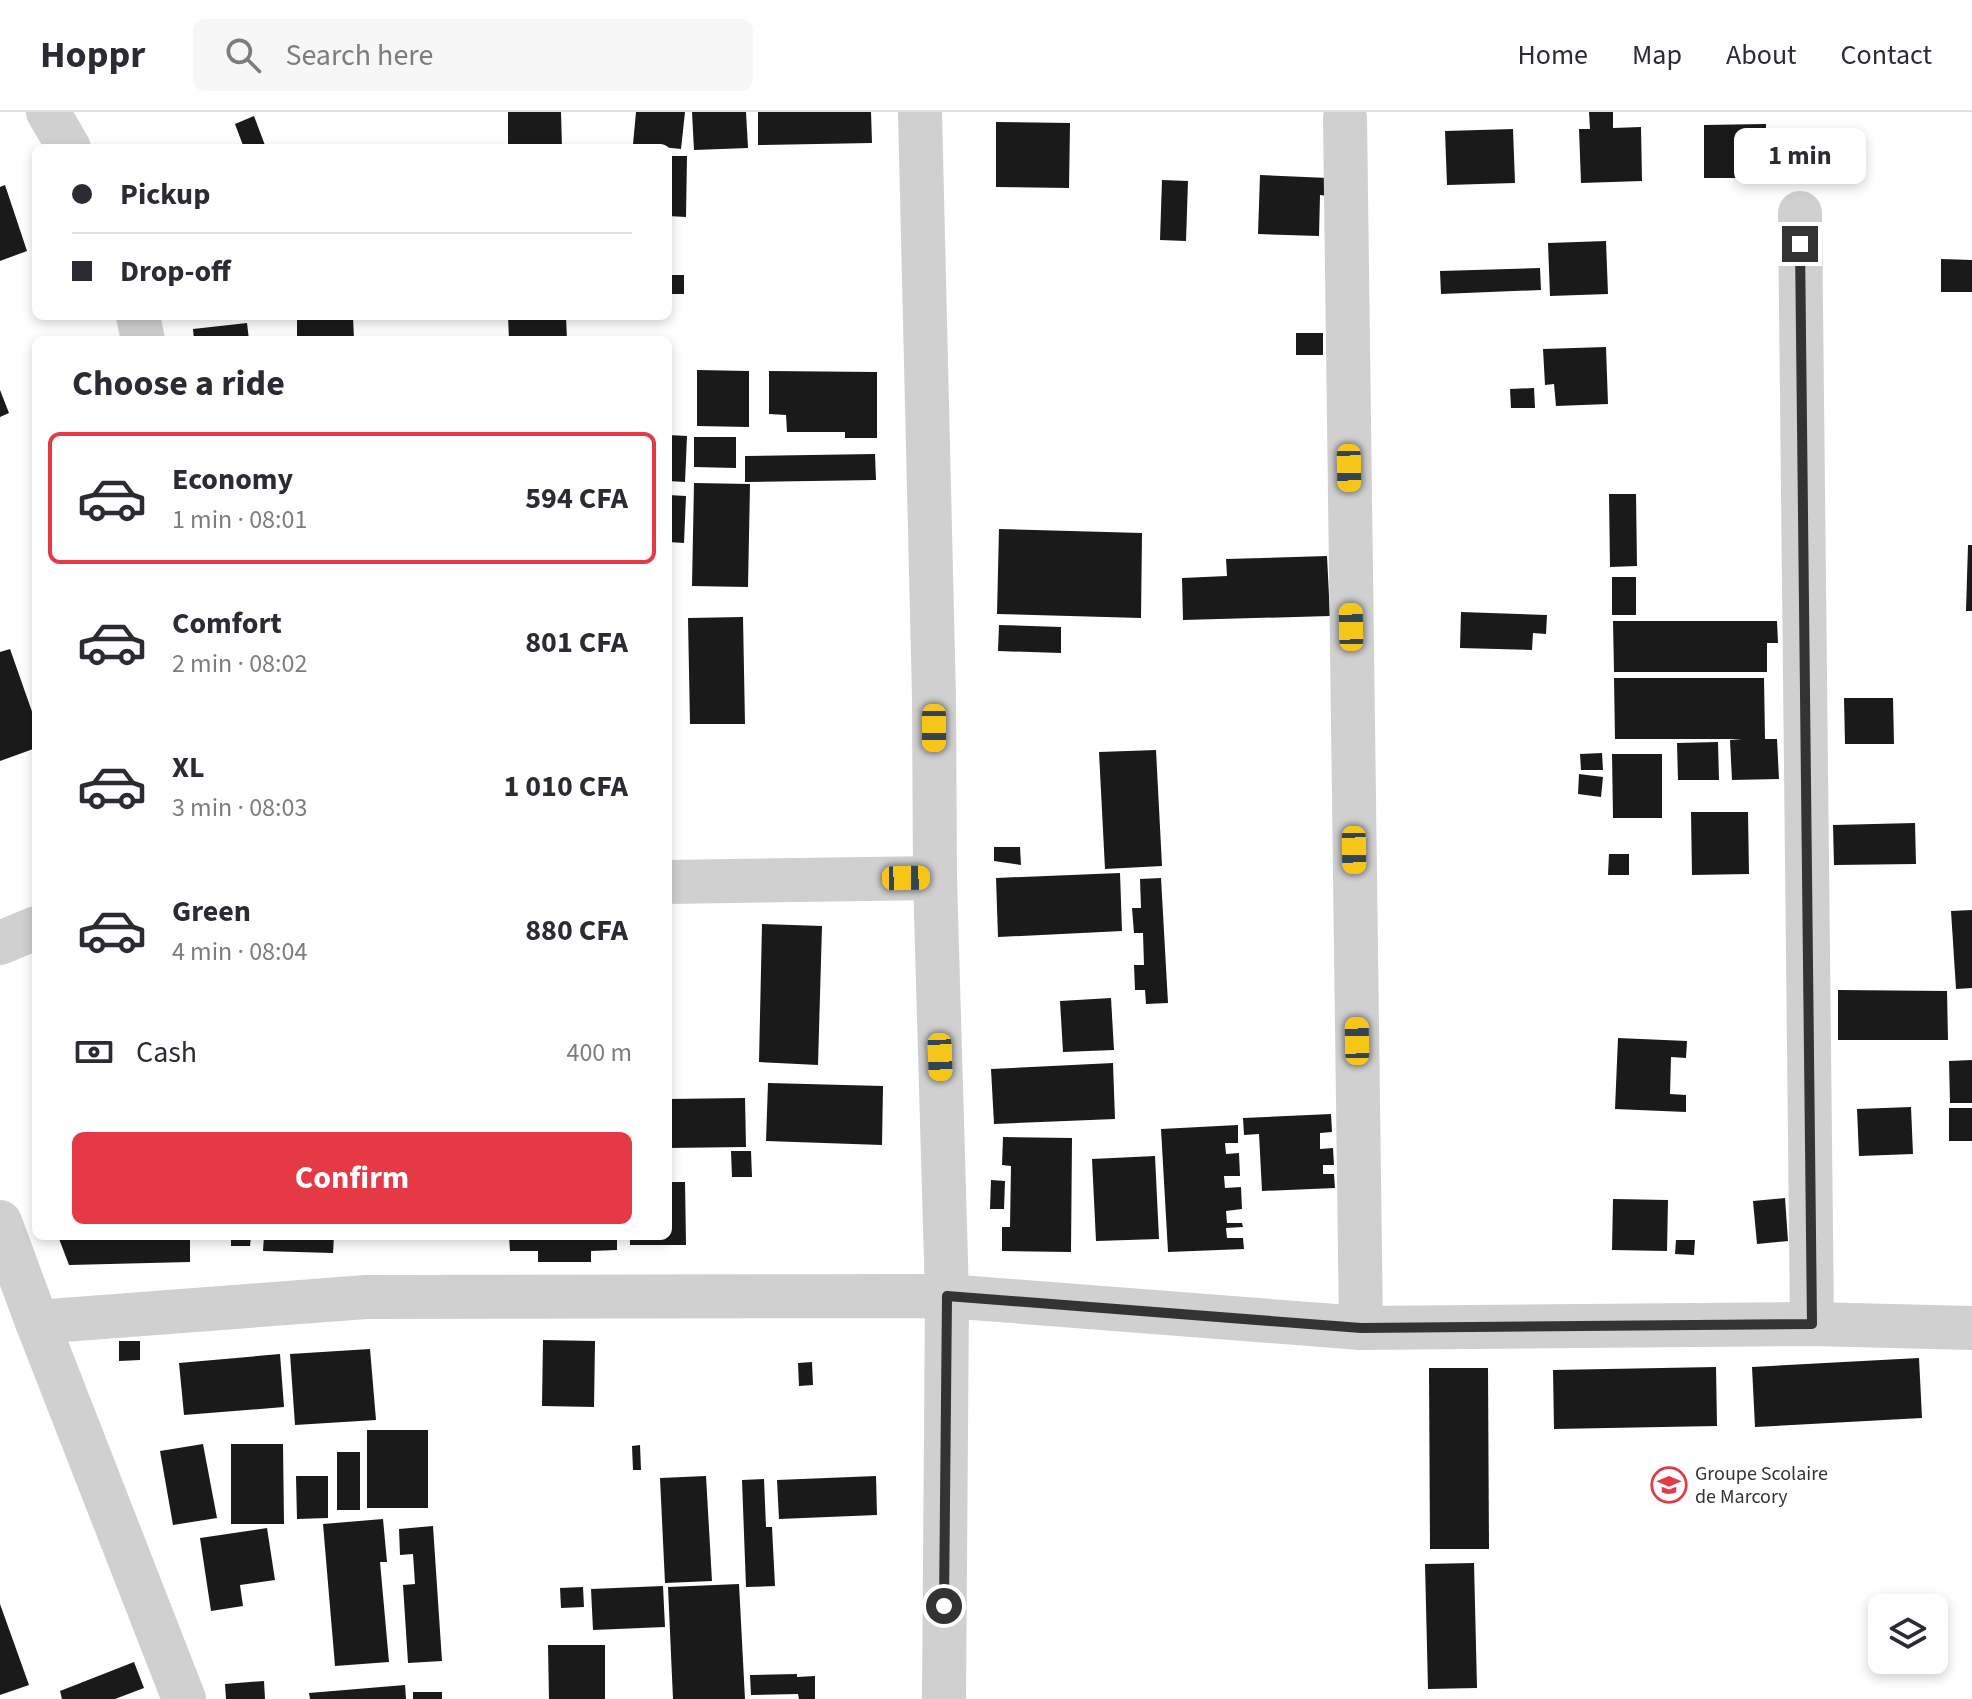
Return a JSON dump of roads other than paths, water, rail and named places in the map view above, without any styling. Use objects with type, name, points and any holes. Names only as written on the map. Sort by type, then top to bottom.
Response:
[{"type":"street","points":[[48,112],[67,144]]},
{"type":"street","points":[[920,112],[934,698],[935,878],[947,1296],[944,1699]]},
{"type":"street","points":[[1345,118],[1361,1328]]},
{"type":"street","points":[[1800,213],[1812,1324]]},
{"type":"street","points":[[672,882],[935,878]]},
{"type":"street","points":[[0,943],[32,930]]},
{"type":"street","points":[[0,1222],[184,1699]]},
{"type":"street","points":[[37,1322],[366,1297],[947,1296],[1361,1328],[1812,1324],[1972,1328]]},
{"type":"place","name":"Groupe Scolaire de Marcory","points":[[1669,1485]]}]
